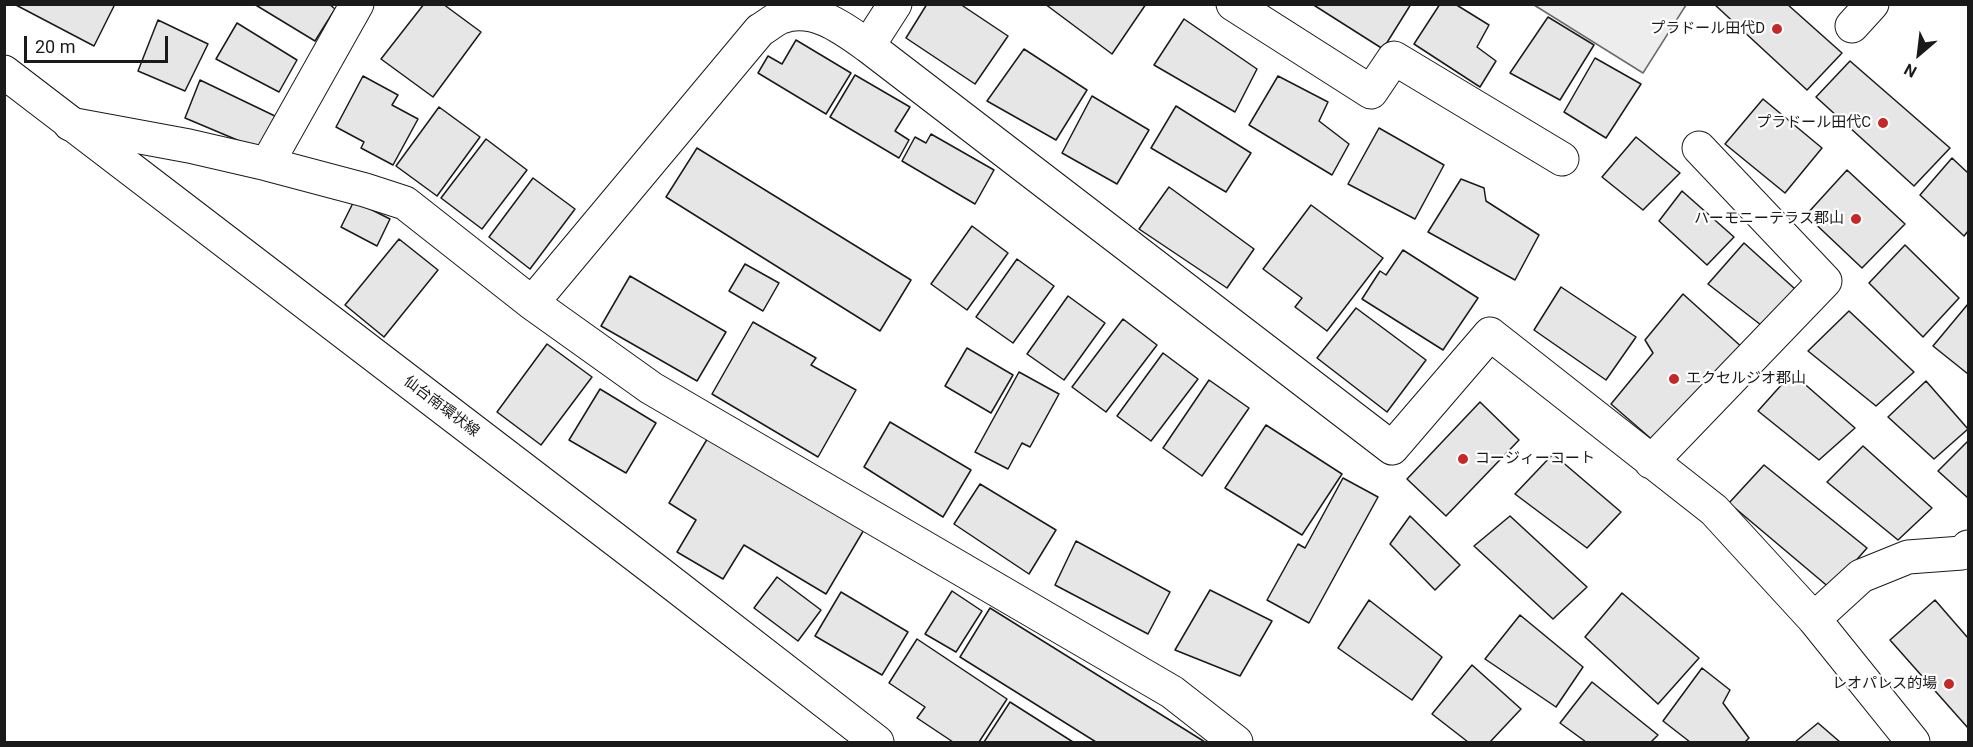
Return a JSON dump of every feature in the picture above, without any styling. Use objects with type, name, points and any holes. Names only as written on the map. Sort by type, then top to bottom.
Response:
[{"type":"street","points":[[267,164],[357,4]]},
{"type":"street","points":[[868,45],[896,4]]},
{"type":"street","points":[[1233,4],[1371,92],[1394,58],[1562,159]]},
{"type":"street","points":[[532,303],[760,30],[780,17],[801,14],[822,17],[868,45],[1392,448],[1490,334],[1714,510],[1814,619],[1913,742]]},
{"type":"street","name":"仙台南環状線","points":[[4,72],[877,742]]},
{"type":"street","points":[[70,124],[189,146],[267,164],[405,203],[532,303],[651,388],[1172,692],[1236,742]]},
{"type":"street","points":[[1651,462],[1825,281],[1699,148]]},
{"type":"street","points":[[1814,619],[1861,576],[1908,557],[1962,553],[1968,548]]},
{"type":"shaded area","points":[[1534,5],[1686,5],[1643,73]]},
{"type":"building","points":[[14,4],[115,4],[94,46]]},
{"type":"building","points":[[254,4],[329,4],[335,9],[315,41]]},
{"type":"building","points":[[424,4],[443,4],[481,32],[433,97],[381,59]]},
{"type":"building","points":[[927,4],[960,4],[1008,36],[975,84],[906,38]]},
{"type":"building","points":[[1045,4],[1146,4],[1112,54]]},
{"type":"building","points":[[1312,4],[1411,4],[1383,49]]},
{"type":"building","points":[[1440,4],[1455,4],[1489,25],[1477,47],[1496,61],[1480,87],[1414,44]]},
{"type":"building","name":"プラドール田代D","points":[[1714,4],[1787,4],[1842,53],[1807,90]]},
{"type":"building","points":[[1548,17],[1594,45],[1560,100],[1510,73]]},
{"type":"building","points":[[1184,19],[1257,69],[1235,112],[1154,65]]},
{"type":"building","points":[[158,20],[208,44],[185,91],[138,71]]},
{"type":"building","points":[[237,23],[297,60],[279,92],[216,59]]},
{"type":"building","points":[[796,40],[851,73],[826,114],[758,73],[768,56],[782,64]]},
{"type":"building","points":[[1024,49],[1087,90],[1056,140],[987,101]]},
{"type":"building","points":[[1595,58],[1641,84],[1606,138],[1564,112]]},
{"type":"building","name":"プラドール田代C","points":[[1850,61],[1950,148],[1914,186],[1816,97]]},
{"type":"building","points":[[855,75],[910,107],[895,131],[909,140],[899,158],[830,117]]},
{"type":"building","points":[[363,76],[398,95],[392,105],[418,119],[393,165],[361,148],[364,142],[336,127]]},
{"type":"building","points":[[1278,76],[1328,102],[1319,121],[1349,144],[1332,175],[1249,125]]},
{"type":"building","points":[[200,80],[277,117],[261,150],[185,118]]},
{"type":"building","points":[[1092,96],[1149,130],[1117,184],[1062,153]]},
{"type":"building","points":[[1763,99],[1822,148],[1785,193],[1725,144]]},
{"type":"building","points":[[1176,106],[1251,153],[1226,192],[1151,148]]},
{"type":"building","points":[[439,107],[480,137],[437,196],[396,166]]},
{"type":"building","points":[[1379,128],[1444,165],[1415,219],[1348,184]]},
{"type":"building","points":[[931,134],[994,170],[975,204],[902,161],[915,137],[926,143]]},
{"type":"building","points":[[1636,137],[1680,173],[1643,210],[1602,177]]},
{"type":"building","points":[[486,139],[527,170],[482,229],[441,198]]},
{"type":"building","points":[[697,148],[911,280],[880,331],[666,197]]},
{"type":"building","points":[[1952,158],[1968,173],[1968,231],[1964,236],[1920,195]]},
{"type":"building","name":"ハーモニーテラス郡山","points":[[1847,170],[1905,224],[1862,268],[1806,215]]},
{"type":"building","points":[[533,178],[575,209],[530,269],[489,237]]},
{"type":"building","points":[[1461,179],[1484,188],[1486,201],[1539,235],[1515,280],[1428,232]]},
{"type":"building","points":[[1169,187],[1254,249],[1227,288],[1139,229]]},
{"type":"building","points":[[1682,191],[1734,237],[1707,265],[1659,221]]},
{"type":"building","points":[[354,201],[390,219],[377,246],[341,227]]},
{"type":"building","points":[[1311,205],[1383,258],[1327,331],[1295,307],[1302,298],[1263,269]]},
{"type":"building","points":[[972,226],[1008,253],[967,310],[931,284]]},
{"type":"building","points":[[399,239],[438,270],[384,337],[345,305]]},
{"type":"building","points":[[1744,243],[1795,289],[1761,325],[1708,284]]},
{"type":"building","points":[[1905,245],[1959,298],[1923,337],[1869,283]]},
{"type":"building","points":[[1403,250],[1478,298],[1443,350],[1362,299],[1380,271],[1386,275]]},
{"type":"building","points":[[1017,259],[1054,286],[1013,343],[976,317]]},
{"type":"building","points":[[745,264],[779,283],[763,311],[729,291]]},
{"type":"building","points":[[630,276],[726,332],[697,381],[601,326]]},
{"type":"building","points":[[1561,287],[1636,337],[1606,380],[1534,330]]},
{"type":"building","name":"エクセルジオ郡山","points":[[1683,294],[1744,349],[1656,443],[1611,404],[1653,353],[1645,340]]},
{"type":"building","points":[[1068,296],[1105,323],[1064,380],[1027,354]]},
{"type":"building","points":[[1968,304],[1968,374],[1933,346]]},
{"type":"building","points":[[1356,308],[1426,360],[1387,412],[1317,358]]},
{"type":"building","points":[[1849,311],[1914,372],[1876,406],[1808,351]]},
{"type":"building","points":[[1123,319],[1157,345],[1106,412],[1072,387]]},
{"type":"building","points":[[753,322],[816,358],[811,365],[856,390],[818,457],[712,394]]},
{"type":"building","points":[[547,344],[592,377],[541,445],[497,412]]},
{"type":"building","points":[[967,348],[1013,375],[991,413],[945,386]]},
{"type":"building","points":[[1163,353],[1198,379],[1151,441],[1117,416]]},
{"type":"building","points":[[1019,372],[1059,394],[1030,447],[1022,443],[1008,469],[975,452]]},
{"type":"building","points":[[1792,373],[1855,428],[1819,460],[1758,411]]},
{"type":"building","points":[[1209,380],[1249,408],[1202,476],[1163,448]]},
{"type":"building","points":[[1926,381],[1968,429],[1934,459],[1888,417]]},
{"type":"building","points":[[600,389],[656,423],[626,473],[569,440]]},
{"type":"building","name":"コージィーコート","points":[[1480,402],[1519,440],[1446,516],[1407,479]]},
{"type":"building","points":[[890,422],[971,470],[943,517],[864,467]]},
{"type":"building","points":[[1266,425],[1342,474],[1302,535],[1225,488]]},
{"type":"building","points":[[709,436],[865,528],[826,594],[744,545],[723,579],[677,552],[696,520],[669,503]]},
{"type":"building","points":[[1968,441],[1968,498],[1938,471]]},
{"type":"building","points":[[1863,446],[1932,508],[1898,540],[1827,482]]},
{"type":"building","points":[[1553,454],[1621,512],[1587,548],[1515,494]]},
{"type":"building","points":[[1764,465],[1867,548],[1831,589],[1729,503]]},
{"type":"building","points":[[1343,478],[1378,497],[1309,623],[1267,600],[1298,544],[1305,548]]},
{"type":"building","points":[[980,484],[1056,530],[1029,574],[954,524]]},
{"type":"building","points":[[1410,516],[1460,565],[1435,590],[1390,544]]},
{"type":"building","points":[[1510,516],[1587,587],[1553,619],[1474,546]]},
{"type":"building","points":[[1076,541],[1170,592],[1148,634],[1055,585]]},
{"type":"building","points":[[777,577],[821,610],[798,641],[754,608]]},
{"type":"building","points":[[1210,590],[1272,621],[1240,676],[1175,650]]},
{"type":"building","points":[[952,591],[982,611],[956,652],[925,634]]},
{"type":"building","points":[[841,592],[908,632],[882,675],[815,636]]},
{"type":"building","points":[[1622,593],[1699,658],[1658,704],[1585,637]]},
{"type":"building","points":[[1369,600],[1442,657],[1412,700],[1338,648]]},
{"type":"building","name":"レオパレス的場","points":[[1935,600],[1968,638],[1968,728],[1890,640]]},
{"type":"building","points":[[990,608],[1205,742],[1096,742],[960,657]]},
{"type":"building","points":[[1520,615],[1583,667],[1556,707],[1485,659]]},
{"type":"building","points":[[917,639],[1007,699],[979,742],[953,742],[917,718],[925,707],[889,683]]},
{"type":"building","points":[[1472,665],[1521,709],[1490,742],[1468,742],[1432,714]]},
{"type":"building","points":[[1702,668],[1730,690],[1723,703],[1749,738],[1745,742],[1690,742],[1663,721]]},
{"type":"building","points":[[1592,682],[1658,735],[1651,742],[1586,742],[1560,723]]},
{"type":"building","points":[[1010,702],[1073,742],[984,742]]},
{"type":"building","points":[[1818,723],[1840,742],[1795,742]]},
{"type":"place","name":"プラドール田代D","points":[[1777,29]]},
{"type":"place","name":"プラドール田代C","points":[[1883,123]]},
{"type":"place","name":"ハーモニーテラス郡山","points":[[1856,219]]},
{"type":"place","name":"エクセルジオ郡山","points":[[1674,379]]},
{"type":"place","name":"コージィーコート","points":[[1463,459]]},
{"type":"place","name":"レオパレス的場","points":[[1949,684]]}]
